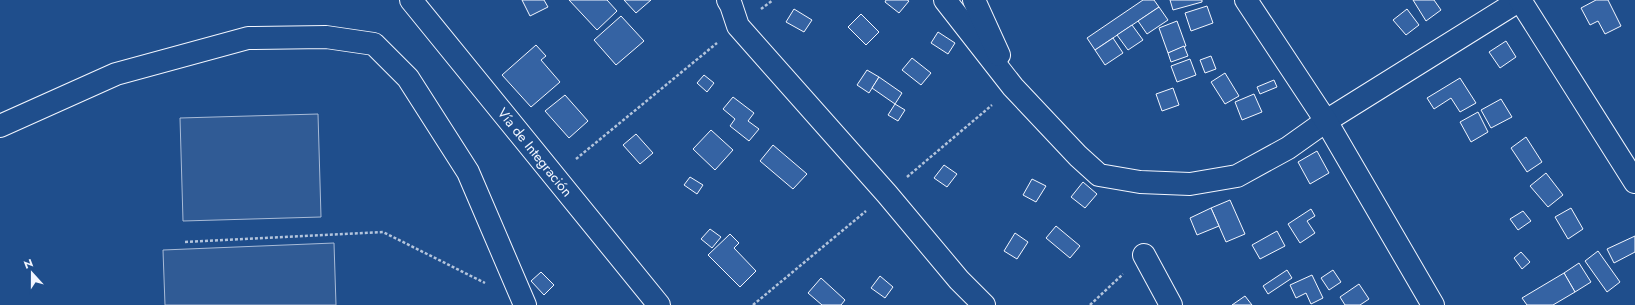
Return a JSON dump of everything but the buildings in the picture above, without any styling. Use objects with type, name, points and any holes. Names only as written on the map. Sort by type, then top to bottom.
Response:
[{"type":"street","name":"Vía de Integración","points":[[411,0],[659,305]]},
{"type":"street","points":[[728,0],[732,5],[738,26],[887,194],[959,280],[984,305]]},
{"type":"street","points":[[945,0],[1013,87],[1078,156],[1099,175],[1140,182],[1190,184],[1237,176],[1288,148],[1326,121],[1520,0],[1635,182]]},
{"type":"street","points":[[974,0],[1013,87]]},
{"type":"street","points":[[1246,0],[1326,121],[1433,305]]},
{"type":"street","points":[[0,126],[116,74],[248,38],[326,37],[374,44],[408,78],[468,172],[525,304]]},
{"type":"street","points":[[1144,255],[1171,305]]},
{"type":"path","points":[[555,176],[738,26],[773,0]]},
{"type":"path","points":[[185,242],[383,232],[525,304]]},
{"type":"path","points":[[1090,305],[1144,255]]},
{"type":"shaded area","points":[[318,114],[321,217],[183,221],[180,118]]},
{"type":"shaded area","points":[[334,243],[336,305],[165,305],[163,250]]}]
